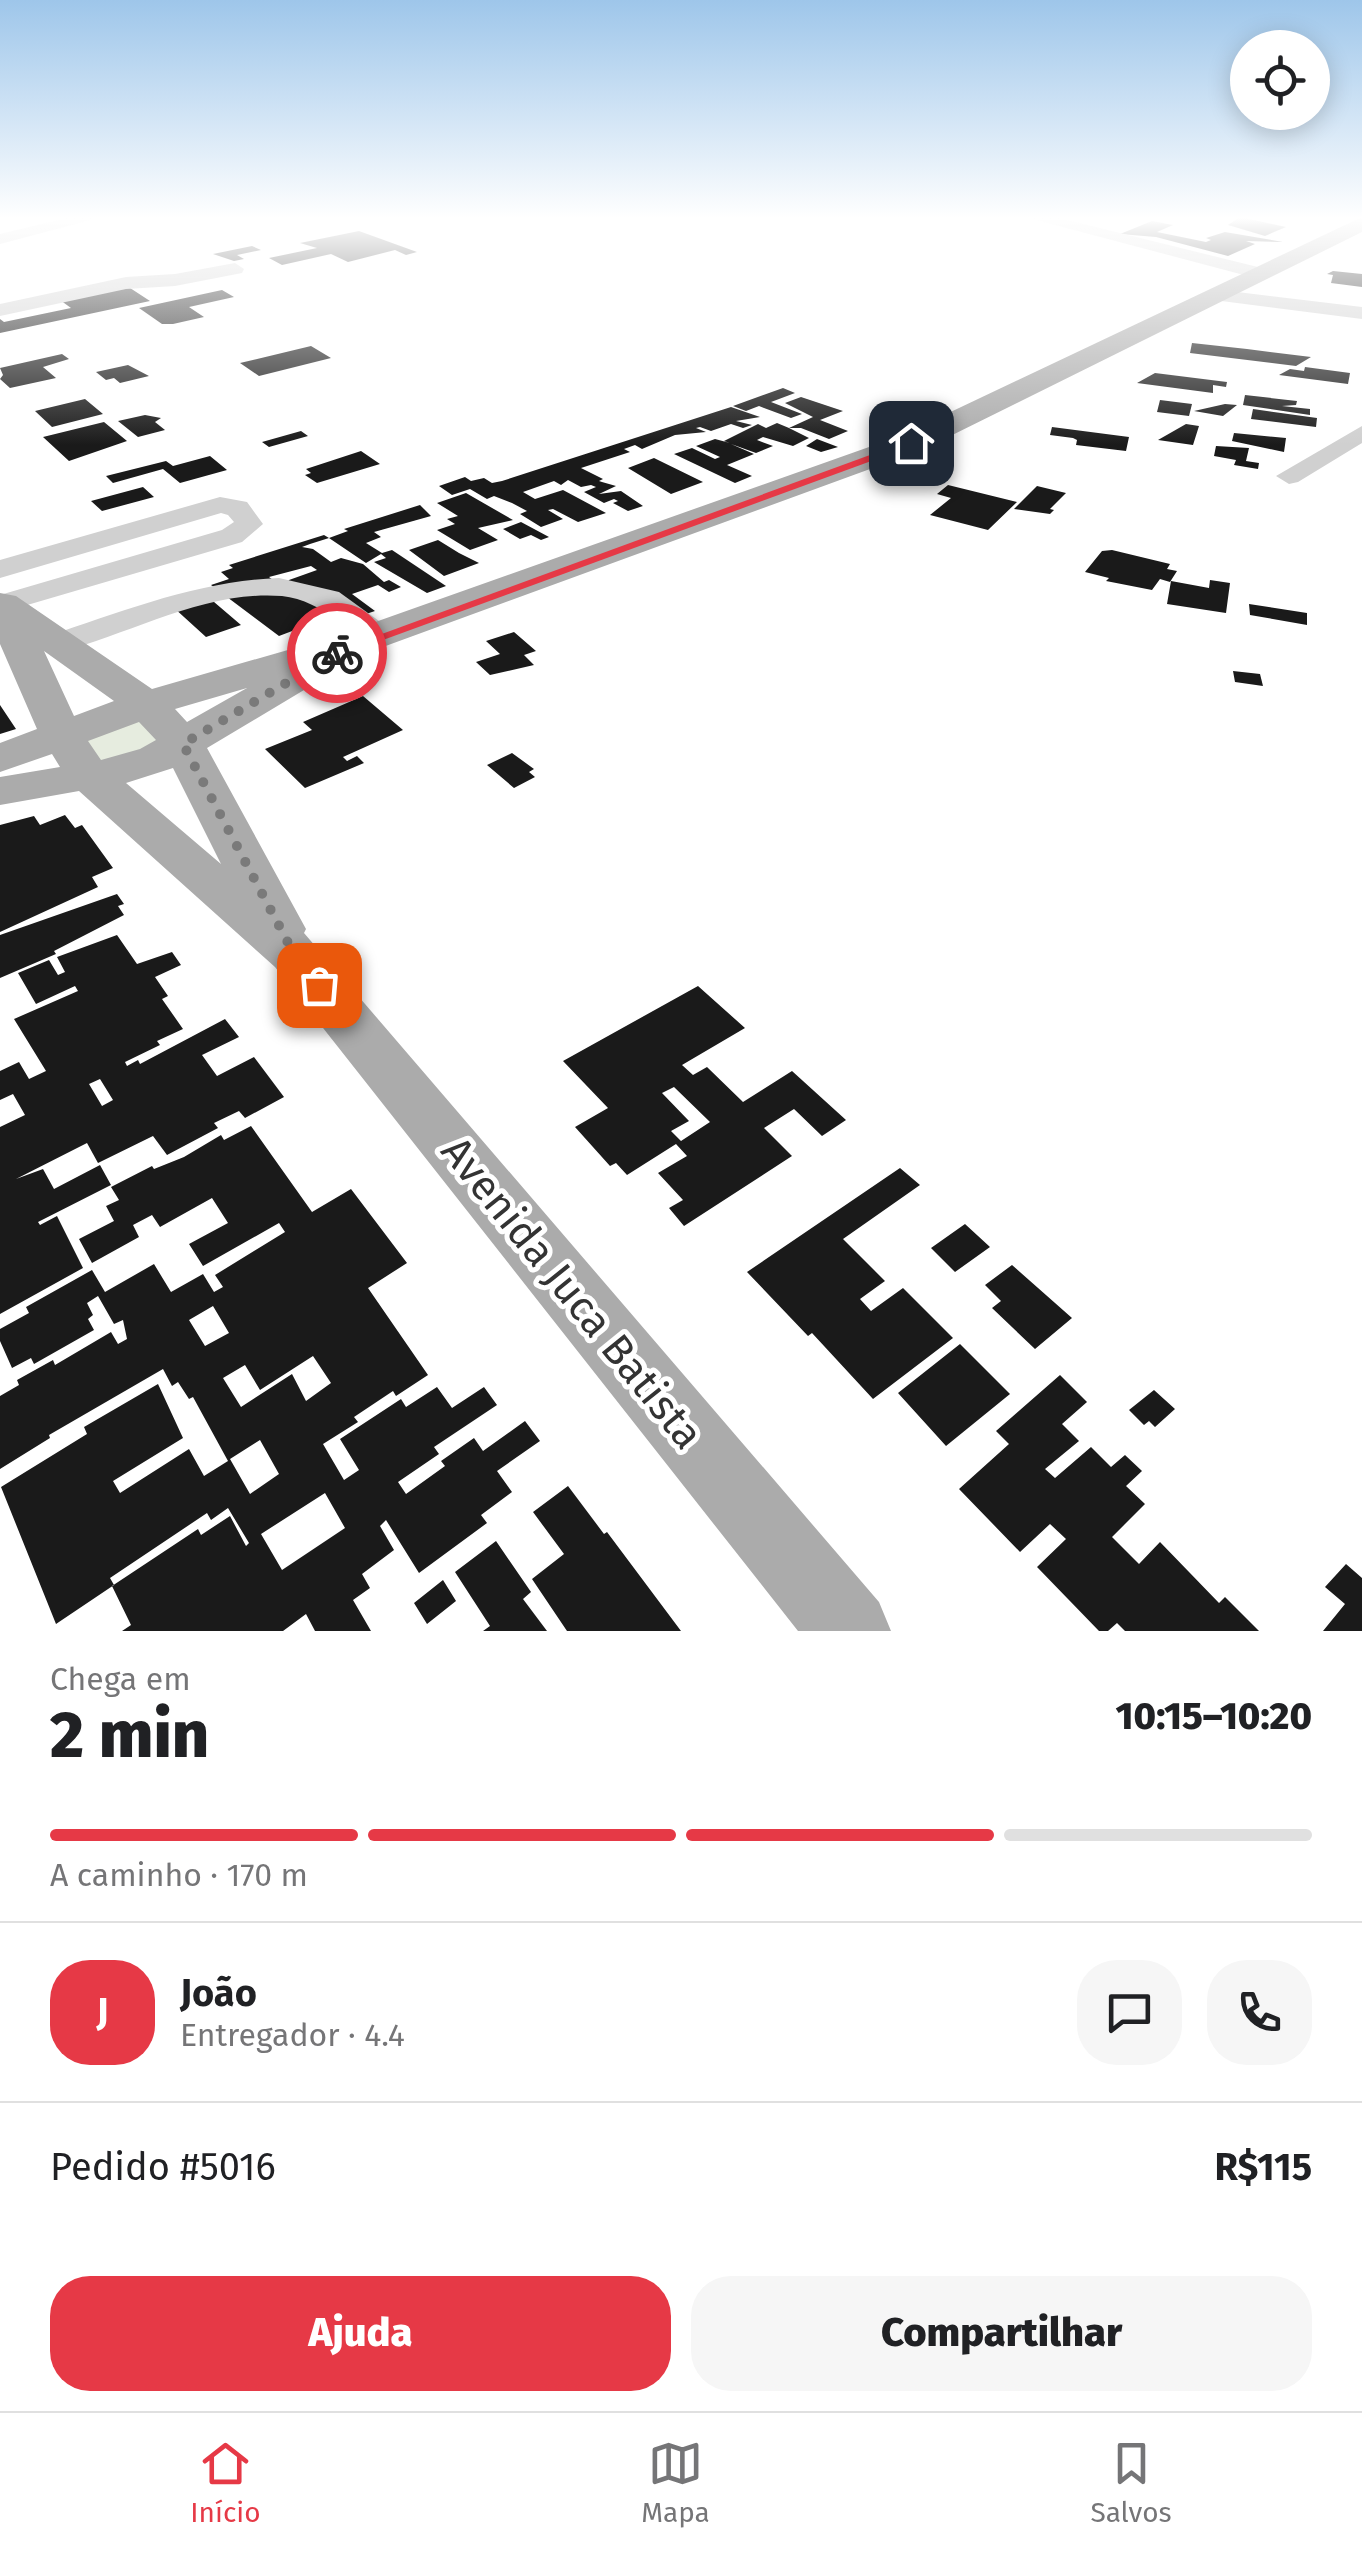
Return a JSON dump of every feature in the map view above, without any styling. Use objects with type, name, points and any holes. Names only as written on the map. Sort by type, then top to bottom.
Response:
[{"type":"main road","points":[[0,758],[146,704],[364,641],[911,443],[1217,293]]},
{"type":"main road","name":"Avenida Juca Batista","points":[[1,592],[60,644],[146,704],[183,744],[294,954]]},
{"type":"main road","name":"Avenida Juca Batista","points":[[1,592],[61,734],[89,776],[294,954],[850,1631]]},
{"type":"main road","points":[[0,792],[125,770],[183,744],[364,641]]},
{"type":"street","points":[[0,310],[80,293]]},
{"type":"street","points":[[1213,295],[1362,312]]},
{"type":"street","points":[[1289,476],[1362,433]]},
{"type":"street","points":[[230,504],[248,524],[232,536],[108,570],[1,592],[88,544],[230,504]]},
{"type":"street","points":[[88,544],[108,570]]},
{"type":"street","points":[[60,644],[218,594],[260,587],[307,590],[340,603],[364,641]]},
{"type":"shaded area","points":[[144,720],[160,736],[149,750],[101,762],[82,742],[87,735]]},
{"type":"building","points":[[93,293],[138,293],[150,301],[0,333],[0,319],[4,322],[71,308],[60,300]]},
{"type":"building","points":[[208,293],[234,297],[189,307],[204,317],[173,324],[162,324],[139,308]]},
{"type":"building","points":[[1192,343],[1311,357],[1296,366],[1190,353]]},
{"type":"building","points":[[311,346],[331,358],[259,376],[240,363]]},
{"type":"building","points":[[62,354],[69,359],[43,367],[56,378],[10,388],[0,379],[0,368]]},
{"type":"building","points":[[128,365],[149,376],[120,383],[114,378],[106,380],[96,372]]},
{"type":"building","points":[[1305,367],[1350,373],[1348,384],[1279,375],[1290,369],[1304,371]]},
{"type":"building","points":[[1155,373],[1227,382],[1226,387],[1213,385],[1213,393],[1137,383]]},
{"type":"building","points":[[783,388],[795,393],[771,402],[802,414],[791,418],[759,406],[746,411],[733,406]]},
{"type":"building","points":[[1245,395],[1297,401],[1296,405],[1282,406],[1310,409],[1310,415],[1243,405]]},
{"type":"building","points":[[801,397],[843,411],[820,420],[848,431],[829,439],[801,428],[789,428],[813,417],[785,403]]},
{"type":"building","points":[[85,399],[103,414],[52,427],[35,411]]},
{"type":"building","points":[[1160,400],[1192,404],[1189,416],[1157,412]]},
{"type":"building","points":[[1237,405],[1223,416],[1194,411]]},
{"type":"building","points":[[731,407],[760,417],[736,421],[752,425],[743,428],[731,424],[711,431],[700,427],[696,428],[706,432],[675,435],[642,449],[635,445],[624,449],[630,452],[581,468],[603,479],[599,481],[616,486],[599,494],[621,491],[643,506],[628,511],[613,503],[618,501],[614,499],[604,503],[584,492],[596,487],[554,481],[523,492],[535,499],[563,490],[606,513],[578,522],[548,510],[563,519],[541,527],[520,514],[527,511],[512,503],[494,496],[487,499],[470,489],[452,495],[439,486],[465,477],[471,481],[502,481]]},
{"type":"building","points":[[1253,409],[1317,418],[1316,427],[1251,419]]},
{"type":"building","points":[[145,415],[161,418],[155,422],[165,430],[138,437],[118,421]]},
{"type":"building","points":[[104,422],[127,441],[69,461],[43,437]]},
{"type":"building","points":[[777,423],[809,438],[793,446],[763,437],[757,440],[773,446],[756,453],[731,444],[754,454],[727,465],[752,476],[735,483],[674,454],[692,448],[715,459],[720,457],[696,446],[715,439],[730,443],[724,441],[758,424],[766,428]]},
{"type":"building","points":[[1186,424],[1199,426],[1193,445],[1158,440]]},
{"type":"building","points":[[1052,427],[1129,437],[1126,451],[1076,445],[1073,438],[1050,435]]},
{"type":"building","points":[[301,431],[308,436],[269,447],[262,442]]},
{"type":"building","points":[[1234,433],[1286,438],[1284,452],[1232,441]]},
{"type":"building","points":[[817,439],[838,447],[821,452],[806,446]]},
{"type":"building","points":[[1216,446],[1249,448],[1246,461],[1259,463],[1258,469],[1214,456]]},
{"type":"building","points":[[361,451],[380,464],[317,483],[305,475],[311,473],[306,469]]},
{"type":"building","points":[[210,456],[227,470],[180,483],[163,469],[113,483],[106,476],[166,461],[173,466]]},
{"type":"building","points":[[654,458],[703,482],[671,494],[628,468]]},
{"type":"building","points":[[948,485],[1017,502],[988,530],[930,515],[951,498],[937,494]]},
{"type":"building","points":[[1037,486],[1066,493],[1050,509],[1054,510],[1050,514],[1014,509]]},
{"type":"building","points":[[143,487],[154,497],[102,511],[91,501]]},
{"type":"building","points":[[466,493],[513,520],[478,528],[498,540],[470,550],[437,530],[455,524],[447,519],[458,516],[437,503]]},
{"type":"building","points":[[420,505],[431,516],[374,532],[381,537],[366,543],[382,553],[392,550],[446,586],[427,593],[374,562],[386,558],[381,554],[366,563],[329,538],[348,531],[344,529]]},
{"type":"building","points":[[521,522],[549,537],[541,540],[531,535],[520,539],[503,529]]},
{"type":"building","points":[[324,535],[329,538],[302,547],[313,549],[331,562],[341,558],[363,564],[384,582],[389,580],[401,587],[389,592],[378,585],[352,594],[375,611],[333,625],[324,619],[279,636],[211,585],[229,579],[221,572],[233,568],[229,565]],"holes":[[[311,566],[317,570],[289,580],[284,588],[269,577]]]},
{"type":"building","points":[[438,540],[479,563],[444,576],[409,550]]},
{"type":"building","points":[[1102,551],[1170,564],[1167,569],[1177,571],[1170,582],[1160,579],[1152,590],[1106,581],[1109,578],[1085,572]]},
{"type":"building","points":[[1210,580],[1230,583],[1226,613],[1167,604],[1171,581],[1209,588]]},
{"type":"building","points":[[207,596],[241,625],[206,637],[173,607]]},
{"type":"building","points":[[1249,604],[1307,613],[1307,625],[1250,615]]},
{"type":"building","points":[[514,632],[536,651],[524,655],[534,665],[490,675],[476,662],[500,654],[486,641]]},
{"type":"building","points":[[1233,671],[1260,674],[1263,686],[1235,682]]},
{"type":"building","points":[[363,696],[403,730],[343,757],[347,761],[357,756],[364,763],[305,788],[265,749],[312,730],[303,722]]},
{"type":"building","points":[[0,705],[16,729],[0,734]]},
{"type":"building","points":[[512,753],[534,769],[529,772],[535,777],[514,788],[487,765]]},
{"type":"building","points":[[65,815],[75,828],[82,825],[113,868],[92,877],[98,887],[0,932],[0,825],[34,816],[40,825]]},
{"type":"building","points":[[117,894],[124,904],[118,906],[124,915],[54,951],[56,954],[0,978],[0,935]]},
{"type":"building","points":[[117,935],[137,964],[172,952],[181,965],[155,977],[168,996],[162,999],[183,1029],[125,1062],[127,1066],[138,1060],[140,1064],[225,1019],[239,1037],[202,1055],[217,1076],[254,1057],[284,1097],[245,1118],[239,1111],[214,1123],[218,1128],[167,1155],[153,1136],[98,1163],[87,1143],[16,1179],[43,1169],[54,1189],[100,1165],[111,1185],[38,1222],[40,1225],[57,1216],[83,1268],[0,1314],[0,1127],[25,1115],[13,1094],[0,1100],[0,1071],[19,1062],[29,1079],[46,1071],[14,1019],[78,991],[75,986],[36,1004],[18,973],[49,960],[58,975],[65,972],[57,957]],"holes":[[[100,1079],[113,1100],[102,1106],[89,1084]]]},
{"type":"building","points":[[698,986],[745,1028],[682,1065],[693,1075],[707,1067],[743,1102],[792,1071],[846,1120],[822,1136],[794,1109],[764,1128],[792,1156],[684,1226],[669,1208],[683,1200],[658,1173],[687,1156],[676,1144],[627,1175],[616,1163],[610,1166],[575,1127],[608,1108],[563,1061]],"holes":[[[674,1087],[710,1122],[681,1141],[671,1131],[689,1121],[662,1093]]]},
{"type":"building","points":[[251,1126],[312,1212],[351,1189],[407,1263],[368,1288],[428,1375],[396,1396],[393,1391],[354,1417],[358,1422],[323,1444],[344,1480],[359,1470],[340,1439],[401,1399],[406,1407],[437,1387],[452,1408],[484,1387],[497,1405],[434,1447],[439,1454],[398,1482],[406,1494],[445,1466],[441,1461],[474,1438],[483,1451],[525,1421],[540,1441],[497,1471],[512,1492],[481,1515],[487,1523],[419,1573],[386,1520],[380,1526],[394,1550],[362,1574],[370,1588],[353,1600],[371,1631],[315,1631],[306,1614],[283,1631],[122,1631],[131,1625],[112,1586],[56,1624],[1,1487],[87,1434],[84,1427],[158,1384],[183,1438],[113,1481],[120,1493],[189,1449],[204,1476],[228,1461],[193,1397],[189,1399],[178,1382],[172,1386],[163,1369],[49,1435],[50,1438],[0,1469],[0,1396],[19,1385],[17,1380],[53,1360],[55,1365],[111,1332],[118,1344],[127,1339],[123,1320],[114,1324],[98,1296],[87,1303],[93,1315],[88,1319],[94,1330],[34,1364],[31,1358],[12,1368],[0,1341],[0,1329],[29,1313],[26,1307],[92,1270],[105,1292],[154,1264],[171,1292],[203,1274],[214,1292],[223,1287],[215,1275],[285,1232],[279,1223],[203,1266],[189,1244],[228,1223],[212,1198],[160,1227],[152,1215],[133,1225],[139,1237],[92,1263],[79,1239],[114,1221],[106,1206],[119,1200],[111,1187],[152,1166],[154,1169],[184,1157],[221,1135],[224,1140]],"holes":[[[213,1306],[229,1333],[205,1346],[189,1320]],[[313,1356],[331,1383],[306,1401],[292,1374],[241,1407],[223,1378],[245,1365],[260,1390]],[[260,1440],[279,1474],[250,1494],[230,1459]],[[325,1493],[345,1528],[282,1570],[261,1534]],[[228,1508],[249,1543],[246,1546],[230,1516],[201,1535],[198,1529],[114,1585],[110,1578],[207,1513],[211,1520]]]},
{"type":"building","points":[[900,1168],[920,1185],[843,1239],[885,1281],[860,1299],[871,1311],[903,1288],[953,1338],[873,1399],[812,1333],[808,1336],[747,1272]]},
{"type":"building","points":[[965,1224],[990,1247],[955,1272],[931,1248]]},
{"type":"building","points":[[1012,1265],[1072,1318],[1035,1349],[992,1308],[1001,1301],[985,1285]]},
{"type":"building","points":[[960,1344],[1010,1394],[946,1446],[898,1393]]},
{"type":"building","points":[[1060,1375],[1087,1402],[1062,1424],[1079,1441],[1045,1469],[1055,1478],[1091,1447],[1111,1467],[1125,1455],[1142,1471],[1126,1486],[1145,1504],[1112,1537],[1139,1564],[1160,1542],[1219,1603],[1225,1597],[1259,1631],[1125,1631],[1117,1623],[1108,1631],[1099,1631],[1037,1567],[1066,1539],[1050,1524],[1020,1552],[959,1489],[1009,1444],[996,1431]]},
{"type":"building","points":[[1154,1390],[1175,1409],[1155,1427],[1149,1421],[1144,1425],[1129,1410]]},
{"type":"building","points":[[568,1486],[681,1631],[567,1631],[532,1579],[564,1554],[533,1512]]},
{"type":"building","points":[[496,1541],[531,1592],[523,1599],[547,1631],[483,1631],[490,1626],[455,1572]]},
{"type":"building","points":[[1346,1564],[1362,1578],[1362,1631],[1323,1631],[1345,1604],[1325,1587]]},
{"type":"building","points":[[443,1580],[456,1601],[427,1624],[414,1603]]},
{"type":"way so far","points":[[319,985],[294,954],[183,744],[337,653]]},
{"type":"route","points":[[337,653],[911,443]]}]
